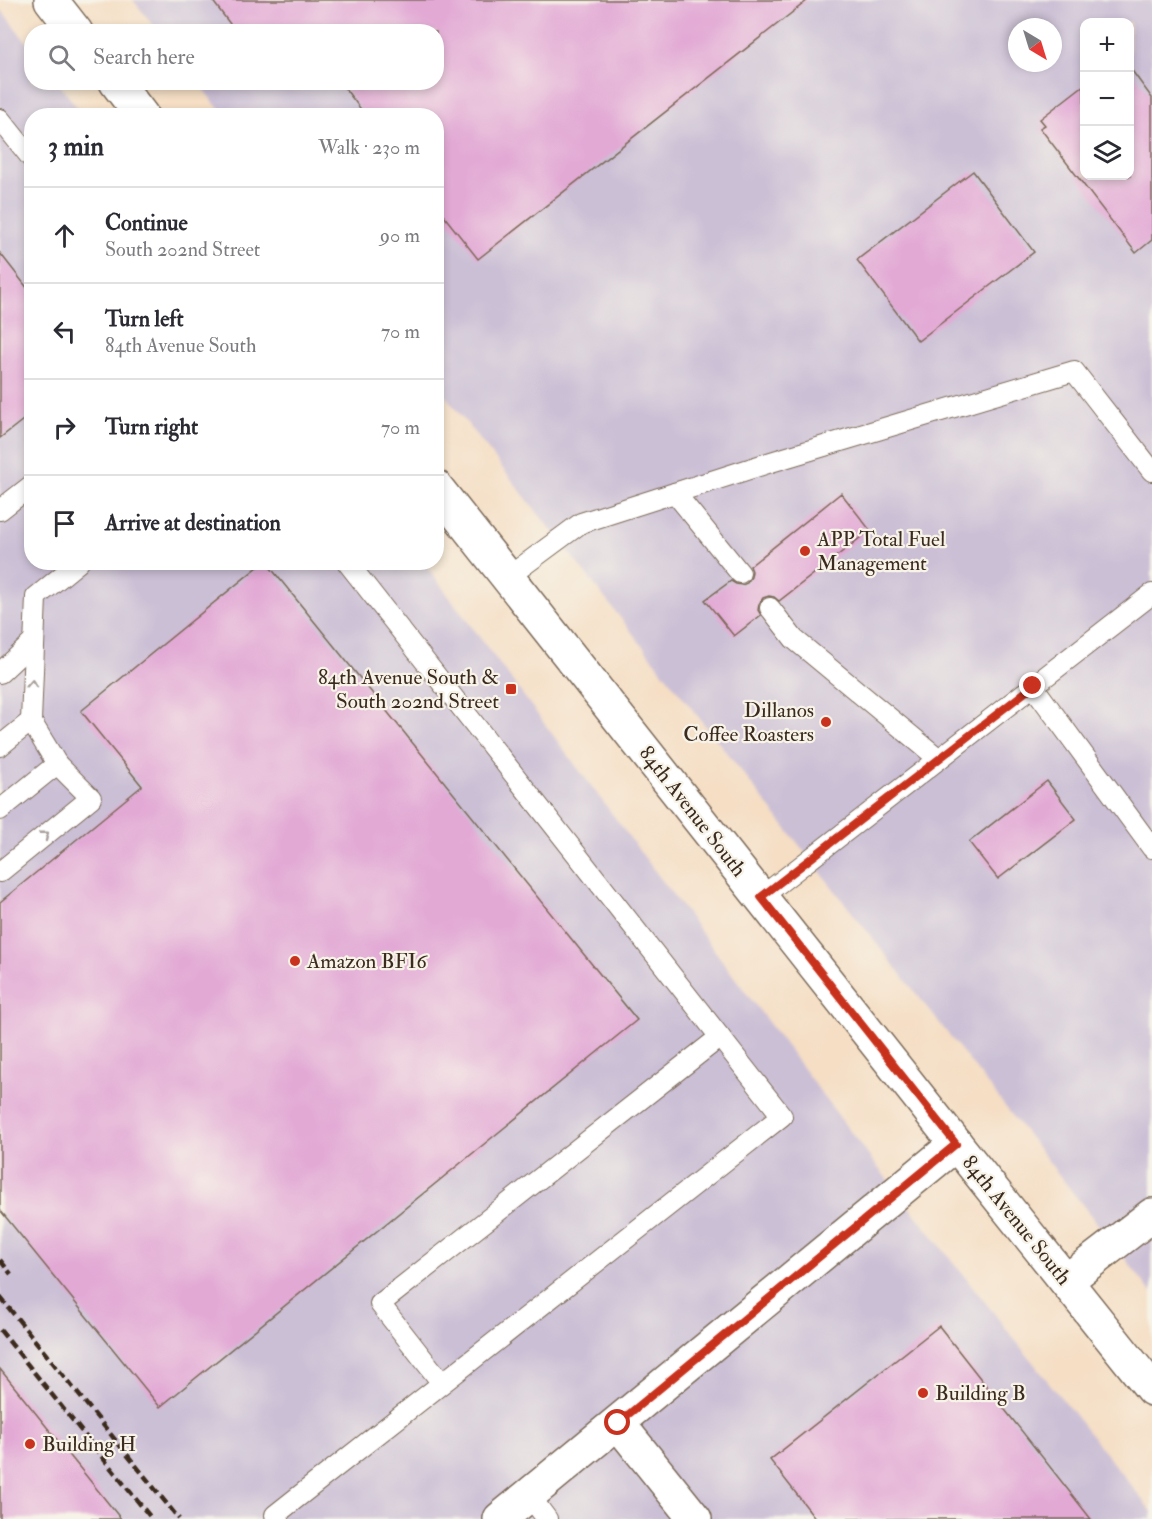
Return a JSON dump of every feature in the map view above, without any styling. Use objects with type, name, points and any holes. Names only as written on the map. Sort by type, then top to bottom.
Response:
[{"type":"main road","points":[[51,0],[70,24]]},
{"type":"main road","points":[[122,90],[136,108]]},
{"type":"main road","name":"84th Avenue South","points":[[444,497],[1152,1389]]},
{"type":"main road","points":[[500,1519],[538,1507],[618,1423],[956,1144]]},
{"type":"main road","points":[[1066,1281],[1152,1215]]},
{"type":"main road","points":[[618,1423],[695,1519]]},
{"type":"lane","points":[[0,119],[24,149]]},
{"type":"lane","points":[[508,577],[581,522],[1074,371],[1152,471]]},
{"type":"lane","points":[[0,510],[24,491]]},
{"type":"lane","points":[[675,493],[740,573]]},
{"type":"lane","points":[[0,872],[91,798],[57,764],[31,721],[36,597],[69,570]]},
{"type":"lane","points":[[279,1519],[275,1515],[782,1116],[353,570]]},
{"type":"lane","points":[[761,897],[1152,594]]},
{"type":"lane","points":[[770,609],[794,639],[939,759]]},
{"type":"lane","points":[[0,673],[34,641]]},
{"type":"lane","points":[[1033,686],[1152,848]]},
{"type":"lane","points":[[0,746],[31,721]]},
{"type":"lane","points":[[0,810],[57,764]]},
{"type":"lane","points":[[442,1383],[380,1304],[720,1037]]},
{"type":"shaded area","points":[[133,0],[1152,0],[1152,1293],[444,394],[444,108],[218,108],[204,90],[444,90],[444,24],[152,24]]},
{"type":"shaded area","points":[[0,8],[24,39],[24,90],[63,90],[78,108],[24,108],[24,570],[429,570],[864,1150],[1152,1512],[1152,1519],[0,1519]]},
{"type":"building","points":[[212,0],[808,0],[478,259],[444,216],[444,108],[360,108],[346,90],[444,90],[444,24],[230,24]]},
{"type":"building","points":[[1134,73],[1152,98],[1152,240],[1136,253],[1040,128],[1045,125],[1040,119],[1080,88],[1080,180],[1134,180]]},
{"type":"building","points":[[973,171],[1034,252],[918,341],[857,260]]},
{"type":"building","points":[[0,253],[24,284],[24,419],[0,438]]},
{"type":"building","name":"APP Total Fuel Management","points":[[841,493],[870,530],[779,601],[769,596],[763,598],[758,610],[761,615],[734,636],[705,600],[731,581],[742,585],[747,583],[751,577],[750,566]]},
{"type":"building","name":"Amazon BFI6","points":[[254,570],[272,570],[637,1020],[160,1407],[0,1210],[0,902],[142,786],[81,711]]},
{"type":"building","points":[[1047,781],[1076,819],[998,879],[969,842]]},
{"type":"building","name":"Building B","points":[[939,1326],[1091,1519],[816,1519],[770,1460]]},
{"type":"building","name":"Building H","points":[[0,1369],[121,1519],[0,1519]]},
{"type":"railway","points":[[0,1260],[11,1274]]},
{"type":"railway","points":[[0,1297],[179,1519]]},
{"type":"railway","points":[[0,1330],[152,1519]]},
{"type":"place","name":"APP Total Fuel Management","points":[[805,551]]},
{"type":"place","name":"84th Avenue South & South 202nd Street","points":[[511,689]]},
{"type":"place","name":"Dillanos Coffee Roasters","points":[[826,722]]},
{"type":"place","name":"Amazon BFI6","points":[[295,961]]},
{"type":"place","name":"Building B","points":[[923,1393]]},
{"type":"place","name":"Building H","points":[[30,1444]]},
{"type":"route","points":[[618,1423],[956,1144],[761,897],[1033,686]]}]
